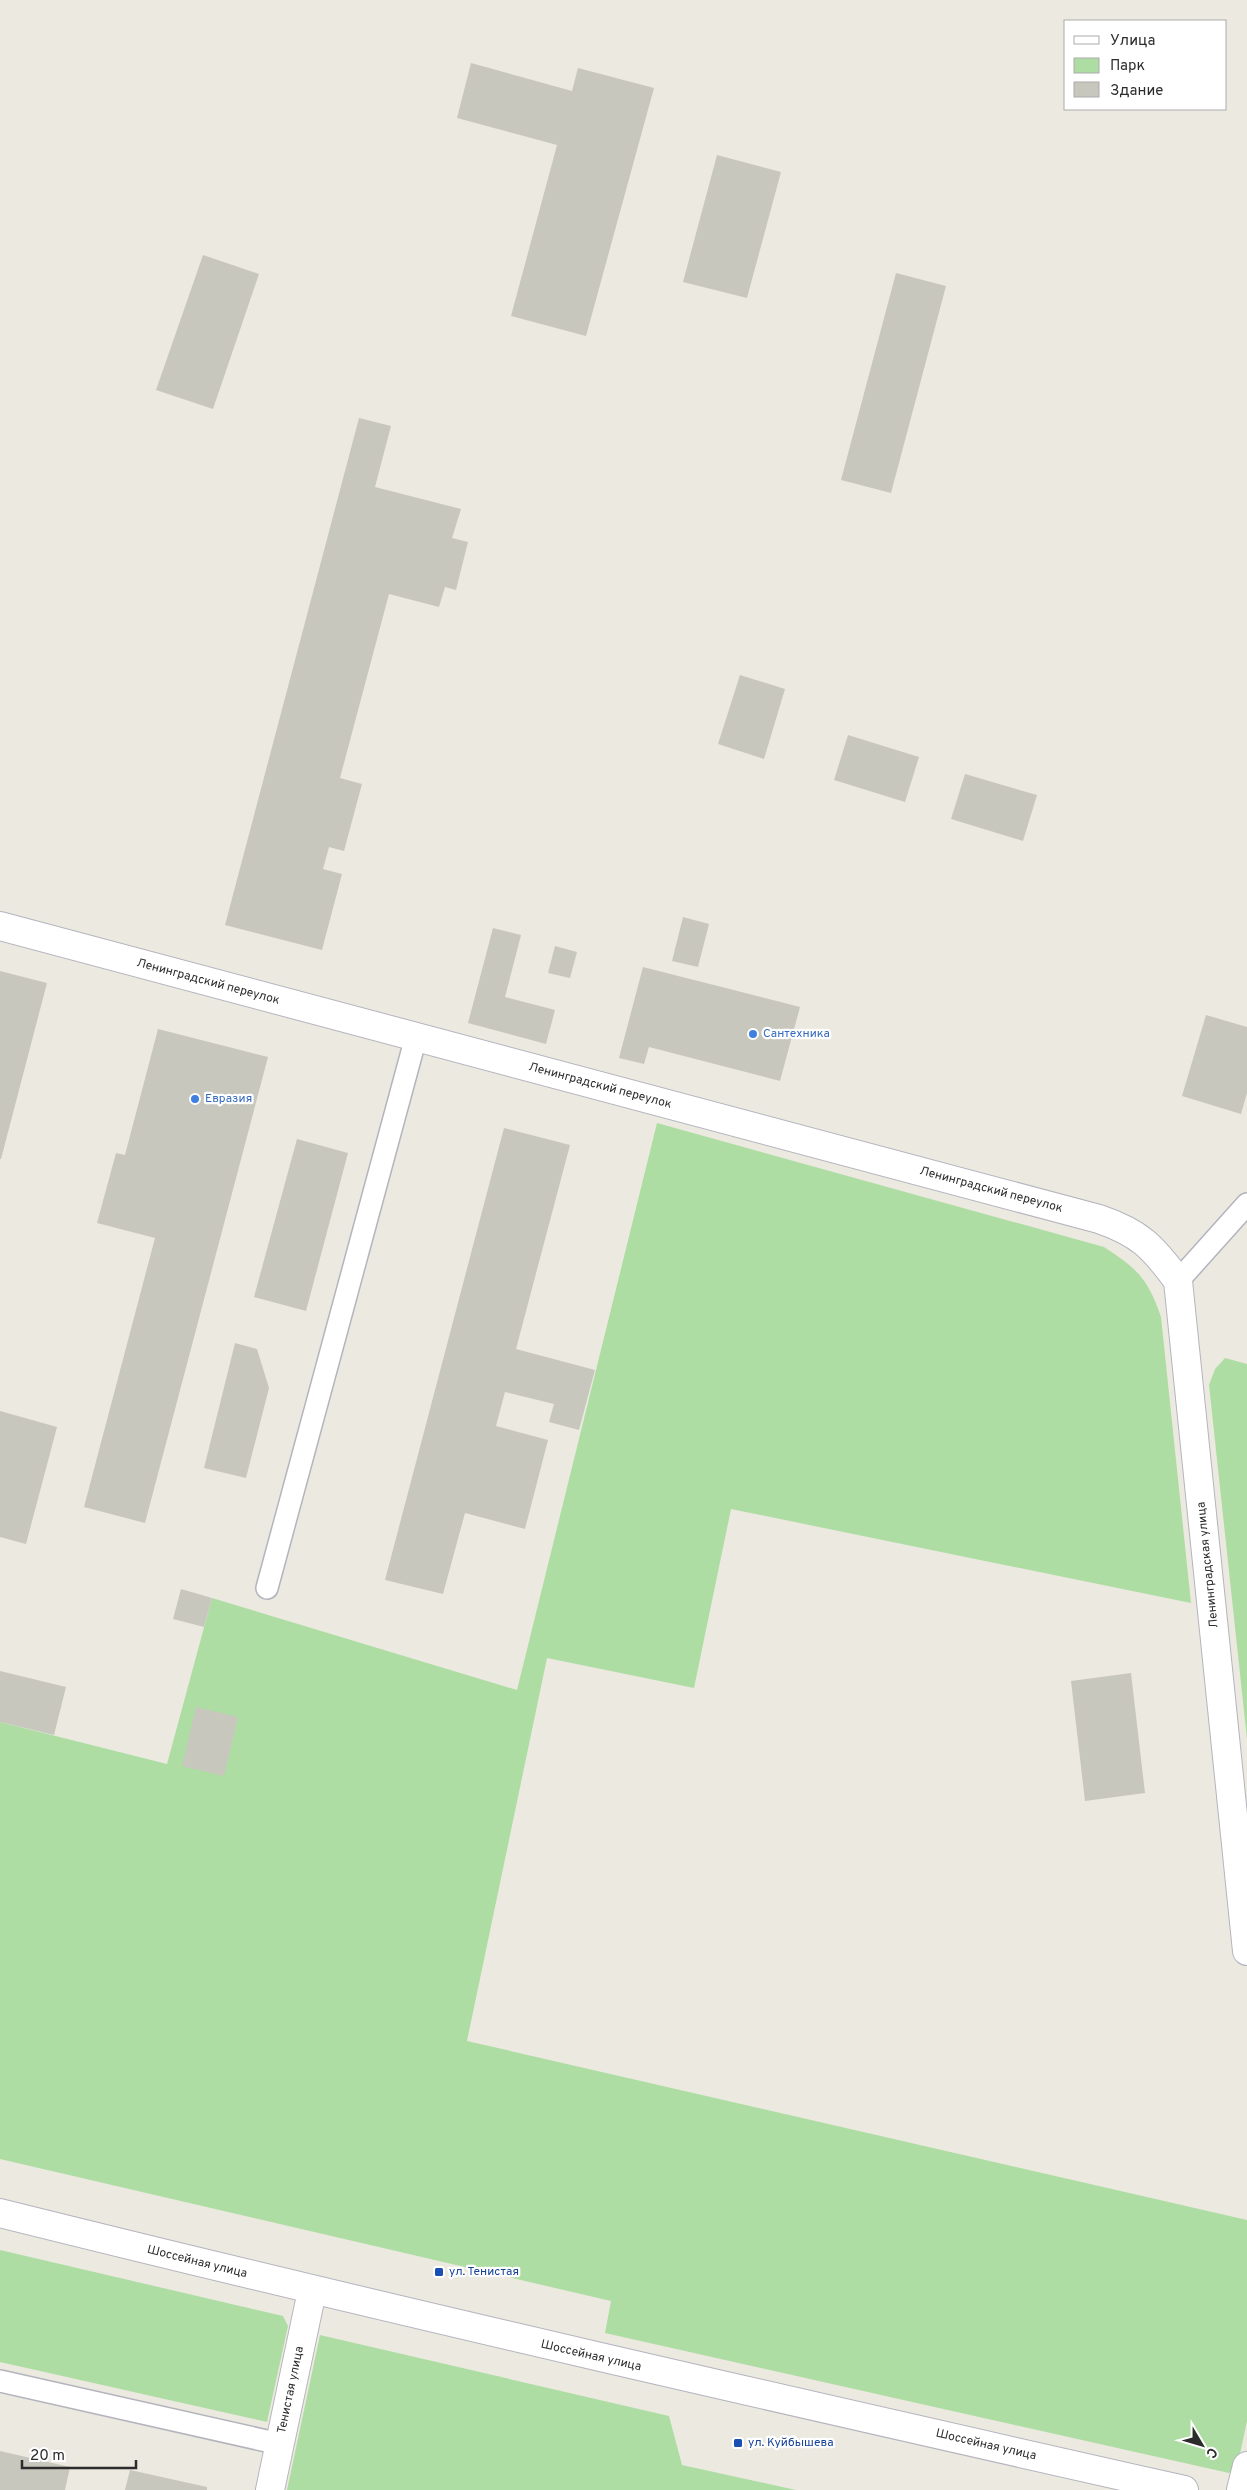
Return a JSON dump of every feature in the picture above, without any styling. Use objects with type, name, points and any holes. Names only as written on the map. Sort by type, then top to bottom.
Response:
[{"type":"street","name":"Ленинградский переулок","points":[[0,926],[1099,1219],[1125,1228],[1145,1242],[1163,1260],[1178,1281]]},
{"type":"street","name":"Ленинградская улица","points":[[1178,1281],[1247,1951]]},
{"type":"street","name":"Шоссейная улица","points":[[0,2213],[312,2291],[1184,2490]]},
{"type":"street","name":"Тенистая улица","points":[[270,2490],[312,2291]]},
{"type":"street","points":[[1241,2490],[1247,2466]]},
{"type":"lane","points":[[267,1588],[416,1037]]},
{"type":"lane","points":[[1178,1281],[1247,1204]]},
{"type":"lane","points":[[0,2381],[280,2444]]},
{"type":"green space","points":[[657,1123],[1104,1247],[1134,1269],[1146,1284],[1161,1317],[1191,1603],[731,1509],[694,1688],[547,1658],[467,2041],[1247,2220],[1247,2421],[1237,2468],[1229,2473],[605,2333],[611,2301],[0,2159],[0,1722],[167,1764],[212,1598],[517,1690]]},
{"type":"green space","points":[[1225,1358],[1247,1364],[1247,1739],[1209,1385],[1215,1369]]},
{"type":"green space","points":[[0,2250],[283,2316],[288,2326],[267,2422],[0,2362]]},
{"type":"green space","points":[[320,2335],[669,2416],[682,2465],[796,2490],[287,2490]]},
{"type":"building","points":[[471,63],[572,91],[578,68],[654,88],[586,336],[511,316],[557,145],[457,118]]},
{"type":"building","points":[[717,155],[781,172],[747,298],[683,282]]},
{"type":"building","points":[[203,255],[259,274],[213,409],[156,390]]},
{"type":"building","points":[[896,273],[946,286],[891,493],[841,480]]},
{"type":"building","points":[[359,418],[391,426],[375,487],[461,509],[452,538],[468,542],[456,590],[445,587],[439,607],[389,594],[340,778],[362,784],[344,851],[329,847],[323,869],[342,874],[322,950],[225,925]]},
{"type":"building","points":[[740,675],[785,689],[764,759],[718,744]]},
{"type":"building","points":[[848,735],[919,757],[905,802],[834,780]]},
{"type":"building","points":[[965,774],[1037,795],[1023,841],[951,819]]},
{"type":"building","points":[[683,917],[709,924],[698,967],[672,961]]},
{"type":"building","points":[[493,928],[521,935],[505,997],[555,1010],[546,1044],[468,1023]]},
{"type":"building","points":[[555,946],[577,952],[570,978],[548,973]]},
{"type":"building","points":[[643,967],[800,1007],[780,1081],[649,1047],[644,1064],[619,1058]]},
{"type":"building","points":[[0,971],[47,983],[1,1159],[0,1159]]},
{"type":"building","points":[[1206,1015],[1247,1027],[1247,1093],[1241,1114],[1182,1096]]},
{"type":"building","points":[[158,1029],[268,1057],[145,1523],[84,1507],[155,1238],[97,1223],[116,1153],[125,1155]]},
{"type":"building","points":[[504,1128],[570,1145],[516,1349],[595,1370],[579,1430],[549,1422],[554,1404],[505,1392],[496,1426],[548,1440],[525,1529],[465,1513],[443,1594],[385,1580]]},
{"type":"building","points":[[297,1139],[348,1153],[306,1311],[254,1297]]},
{"type":"building","points":[[235,1343],[257,1349],[269,1388],[246,1478],[204,1468]]},
{"type":"building","points":[[0,1411],[57,1427],[26,1544],[0,1537]]},
{"type":"building","points":[[181,1589],[212,1598],[204,1627],[173,1619]]},
{"type":"building","points":[[0,1671],[66,1687],[54,1735],[0,1722]]},
{"type":"building","points":[[1131,1673],[1145,1793],[1085,1801],[1071,1681]]},
{"type":"building","points":[[196,1707],[238,1717],[224,1776],[182,1766]]},
{"type":"building","points":[[0,2451],[70,2467],[65,2490],[0,2490]]},
{"type":"building","points":[[130,2470],[207,2487],[207,2490],[125,2490]]},
{"type":"place","name":"Сантехника","points":[[753,1034]]},
{"type":"place","name":"Евразия","points":[[195,1099]]},
{"type":"place","name":"ул. Тенистая","points":[[439,2272]]},
{"type":"place","name":"ул. Куйбышева","points":[[738,2443]]}]
